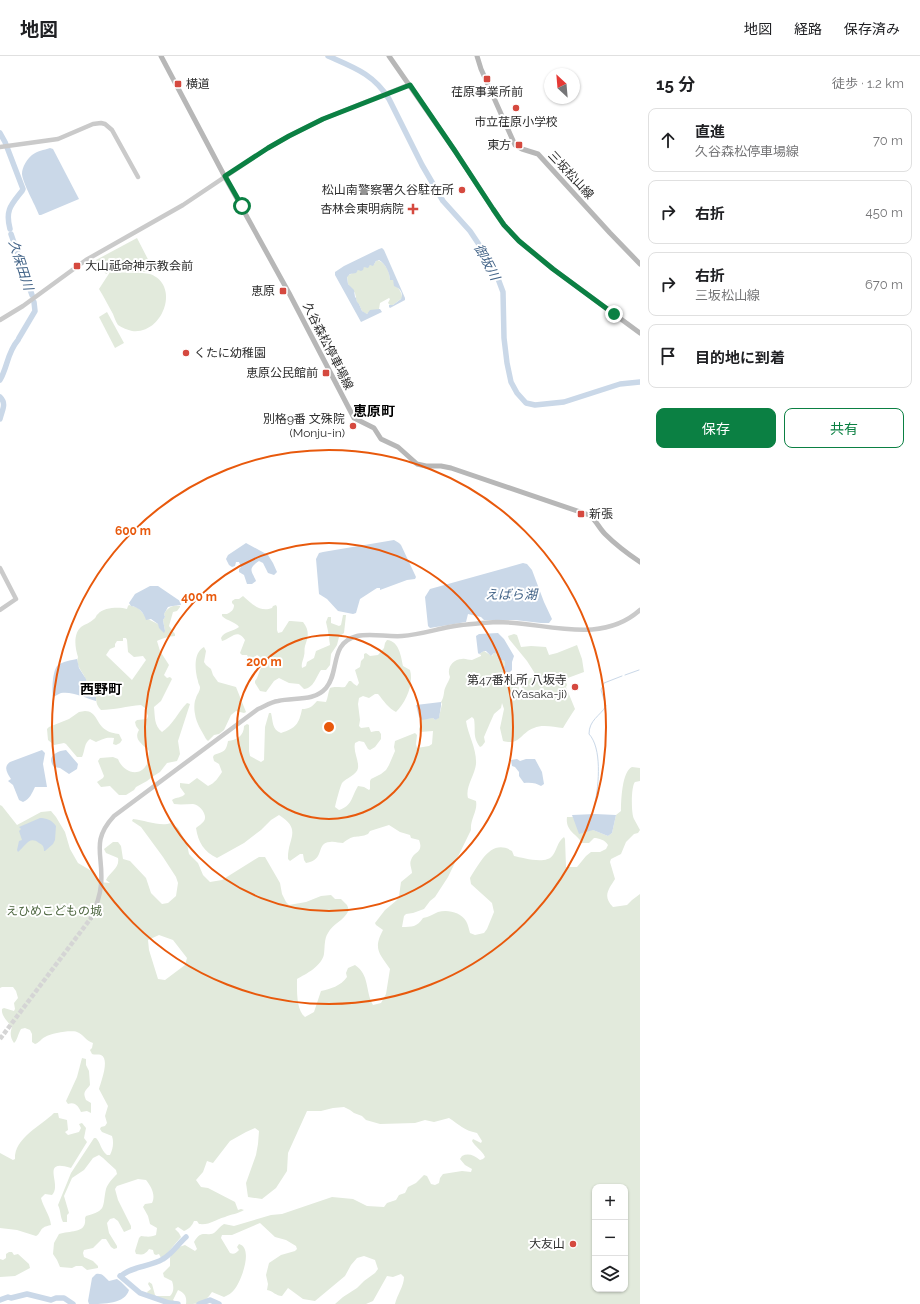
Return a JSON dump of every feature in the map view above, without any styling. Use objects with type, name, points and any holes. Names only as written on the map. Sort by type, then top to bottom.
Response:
[{"type":"main road","name":"久谷森松停車場線","points":[[161,56],[289,293],[354,418],[374,428],[381,439],[398,447],[420,465],[451,468],[589,515],[604,533],[624,551],[640,562]]},
{"type":"main road","points":[[389,56],[504,225],[519,241],[553,269],[640,333]]},
{"type":"main road","name":"三坂松山線","points":[[477,56],[481,69],[515,145],[538,154],[640,264]]},
{"type":"street","points":[[0,320],[24,306],[86,260],[183,205],[268,148],[323,119],[410,85]]},
{"type":"street","points":[[4,146],[58,139],[94,124],[101,123],[112,130],[138,177]]},
{"type":"street","points":[[0,568],[16,599],[0,610]]},
{"type":"street","points":[[92,918],[97,907],[101,886],[99,854],[100,839],[102,832],[110,820],[258,709],[273,702],[285,699],[311,697],[323,692],[331,679],[338,652],[344,643],[352,638],[361,636],[413,635],[457,626],[497,622],[568,629],[607,628],[625,621],[640,610]]},
{"type":"green space","points":[[137,238],[154,271],[110,271],[106,274],[96,260]]},
{"type":"green space","points":[[377,260],[380,261],[386,268],[390,280],[393,280],[401,292],[402,298],[393,305],[390,305],[388,303],[389,298],[380,303],[379,309],[366,314],[357,303],[355,293],[348,284],[347,276],[364,267],[374,264]]},
{"type":"green space","points":[[110,272],[147,273],[159,280],[165,288],[166,298],[164,308],[159,318],[152,325],[143,330],[132,331],[118,325],[99,289]]},
{"type":"green space","points":[[107,312],[124,343],[115,348],[99,317]]},
{"type":"green space","points":[[243,596],[260,608],[268,609],[276,605],[278,633],[282,632],[289,621],[303,622],[307,628],[308,634],[302,668],[306,666],[307,662],[314,658],[316,651],[330,645],[326,622],[328,617],[331,617],[331,623],[339,626],[341,625],[343,615],[346,615],[344,633],[339,637],[337,645],[331,654],[330,665],[326,670],[321,670],[310,687],[304,689],[299,684],[289,683],[279,678],[274,681],[266,692],[260,691],[255,681],[262,667],[260,657],[257,655],[252,659],[249,659],[247,655],[242,655],[240,653],[245,640],[242,636],[237,634],[222,641],[221,638],[224,634],[239,627],[224,618],[222,614],[231,612],[234,607],[232,601]]},
{"type":"green space","points":[[128,606],[138,608],[148,619],[158,624],[165,631],[163,620],[165,617],[165,612],[173,606],[180,606],[177,611],[173,612],[169,626],[175,636],[157,641],[160,651],[169,665],[164,675],[167,678],[170,677],[172,679],[161,701],[154,707],[155,721],[159,730],[162,732],[166,729],[187,703],[190,704],[178,741],[180,754],[177,761],[167,763],[160,772],[126,795],[119,795],[110,786],[101,787],[97,782],[104,776],[98,761],[100,758],[113,757],[118,759],[123,767],[131,772],[144,769],[148,762],[149,751],[137,737],[139,730],[135,722],[137,720],[147,719],[148,716],[145,708],[141,705],[101,710],[97,704],[96,697],[87,686],[85,677],[78,666],[75,641],[78,630],[95,618],[97,614],[112,608],[127,609]],"holes":[[[123,638],[126,638],[128,652],[134,657],[143,656],[146,660],[132,680],[106,655],[110,649],[115,647],[117,641],[123,641]]]},
{"type":"green space","name":"えひめこどもの城","points":[[514,634],[517,635],[521,647],[546,647],[549,655],[577,645],[582,659],[584,672],[565,679],[567,685],[566,687],[575,709],[563,728],[548,726],[537,727],[529,730],[517,740],[509,742],[503,741],[500,728],[504,709],[502,703],[501,708],[494,714],[490,723],[484,737],[485,742],[480,747],[475,736],[474,719],[472,717],[466,721],[476,758],[475,768],[467,794],[468,798],[476,801],[471,830],[448,877],[435,897],[424,909],[406,914],[404,916],[402,927],[414,926],[423,918],[438,912],[449,911],[457,913],[464,918],[470,933],[475,935],[484,933],[494,912],[492,903],[471,884],[470,878],[482,859],[492,850],[505,848],[512,851],[514,856],[535,860],[546,860],[553,855],[564,837],[566,867],[577,867],[591,852],[600,852],[606,849],[608,845],[604,841],[596,838],[589,843],[582,843],[568,826],[567,817],[573,817],[576,823],[608,836],[612,833],[616,815],[621,811],[621,800],[626,774],[632,767],[640,768],[640,781],[635,782],[633,789],[632,812],[640,830],[626,842],[621,854],[611,859],[610,862],[615,879],[607,896],[613,907],[627,905],[640,894],[640,1304],[395,1304],[404,1280],[404,1277],[401,1274],[393,1277],[387,1276],[373,1301],[366,1304],[335,1304],[357,1288],[378,1269],[375,1260],[364,1256],[357,1258],[345,1276],[315,1301],[303,1299],[288,1288],[282,1296],[280,1296],[267,1290],[268,1284],[266,1275],[269,1263],[281,1255],[297,1249],[296,1246],[286,1240],[275,1237],[260,1223],[232,1235],[222,1235],[221,1238],[230,1253],[233,1254],[239,1250],[237,1247],[239,1244],[246,1252],[243,1273],[237,1286],[230,1294],[224,1297],[212,1292],[204,1301],[191,1304],[186,1304],[185,1296],[178,1290],[173,1300],[180,1304],[170,1304],[149,1296],[147,1292],[151,1289],[148,1284],[149,1282],[152,1284],[156,1296],[170,1296],[172,1293],[172,1281],[164,1277],[163,1273],[170,1266],[170,1258],[172,1253],[179,1247],[185,1245],[195,1251],[197,1249],[194,1242],[201,1234],[214,1233],[224,1224],[234,1226],[271,1215],[282,1214],[332,1197],[353,1199],[367,1206],[384,1207],[387,1203],[396,1200],[399,1195],[405,1193],[408,1187],[416,1183],[424,1175],[427,1176],[431,1184],[435,1185],[439,1183],[443,1174],[462,1171],[471,1172],[472,1169],[465,1165],[460,1159],[462,1156],[471,1155],[480,1160],[485,1157],[472,1141],[473,1139],[481,1143],[482,1141],[477,1133],[465,1129],[449,1118],[434,1122],[425,1120],[415,1123],[380,1124],[366,1120],[362,1116],[344,1107],[321,1111],[307,1111],[288,1153],[287,1171],[276,1188],[262,1199],[248,1197],[246,1183],[256,1155],[259,1131],[255,1128],[230,1141],[213,1163],[207,1161],[203,1172],[196,1180],[201,1187],[208,1188],[235,1202],[238,1210],[244,1210],[207,1224],[199,1224],[197,1221],[194,1221],[190,1227],[184,1231],[178,1227],[175,1229],[181,1237],[164,1257],[161,1258],[159,1254],[154,1254],[153,1250],[149,1249],[142,1254],[136,1254],[135,1251],[141,1236],[149,1237],[156,1235],[157,1228],[150,1224],[143,1207],[145,1204],[152,1203],[153,1200],[150,1185],[146,1180],[138,1179],[117,1186],[115,1189],[118,1200],[131,1226],[131,1229],[124,1232],[118,1221],[114,1218],[110,1219],[107,1223],[109,1233],[117,1248],[114,1249],[106,1239],[102,1239],[93,1248],[84,1250],[83,1253],[84,1257],[93,1261],[98,1268],[87,1270],[82,1266],[72,1268],[60,1267],[53,1254],[54,1243],[59,1234],[81,1229],[85,1223],[86,1216],[101,1210],[106,1189],[117,1174],[116,1170],[99,1155],[93,1158],[84,1170],[72,1178],[64,1196],[69,1213],[67,1215],[67,1222],[63,1222],[58,1205],[71,1173],[94,1138],[98,1140],[103,1151],[107,1155],[110,1155],[112,1150],[112,1136],[102,1132],[100,1129],[107,1123],[105,1116],[108,1106],[99,1089],[105,1061],[104,1057],[101,1055],[92,1054],[90,1050],[93,1043],[88,1041],[81,1034],[74,1031],[52,1034],[35,1044],[32,1042],[32,1034],[30,1030],[25,1028],[21,1029],[14,1043],[12,1039],[12,1027],[4,1016],[2,1009],[4,1008],[14,1011],[14,1003],[18,998],[13,987],[0,988],[0,805],[17,825],[41,812],[51,811],[65,832],[70,849],[78,863],[95,873],[99,882],[110,883],[106,880],[118,865],[118,858],[106,853],[104,849],[113,842],[118,842],[121,846],[123,859],[130,861],[146,878],[151,893],[162,904],[168,903],[176,896],[178,883],[176,877],[141,827],[132,821],[133,819],[157,824],[171,823],[178,828],[187,844],[189,854],[198,863],[203,875],[210,882],[222,880],[259,857],[265,857],[280,883],[282,894],[289,905],[306,902],[321,896],[331,895],[335,899],[341,899],[347,905],[349,910],[347,914],[328,933],[325,940],[323,958],[317,966],[297,979],[298,1000],[302,1014],[305,1017],[314,1012],[321,991],[342,983],[347,977],[346,973],[348,968],[355,965],[360,969],[365,978],[373,1005],[381,1003],[386,994],[390,969],[380,955],[378,946],[383,930],[375,923],[385,910],[397,900],[401,882],[412,873],[410,862],[412,857],[419,850],[419,840],[411,838],[410,835],[400,832],[389,825],[370,831],[368,834],[350,838],[343,843],[325,843],[316,859],[312,861],[306,863],[303,854],[300,854],[290,861],[288,859],[288,852],[292,830],[286,820],[279,815],[244,843],[217,858],[205,850],[198,838],[196,828],[205,819],[203,811],[196,805],[174,804],[172,800],[185,794],[180,787],[180,783],[189,784],[197,778],[208,786],[218,778],[222,772],[219,764],[214,761],[214,755],[224,751],[228,741],[239,737],[243,732],[244,726],[247,724],[249,725],[250,756],[261,762],[264,760],[265,727],[269,713],[271,713],[273,725],[278,732],[281,733],[290,729],[298,722],[302,709],[307,709],[314,705],[317,701],[326,702],[330,688],[345,687],[349,681],[357,686],[359,683],[355,670],[360,667],[364,654],[366,653],[370,656],[378,655],[384,648],[387,640],[391,641],[399,650],[403,666],[410,670],[410,687],[406,698],[396,712],[389,707],[378,694],[375,694],[369,698],[363,696],[359,698],[359,726],[361,728],[369,727],[371,732],[379,731],[381,734],[381,739],[375,747],[370,750],[364,742],[359,741],[355,743],[358,768],[354,775],[342,783],[335,807],[339,810],[349,804],[358,786],[369,790],[371,779],[386,770],[395,751],[395,741],[415,733],[417,735],[417,748],[432,744],[433,731],[420,732],[419,729],[421,719],[433,718],[435,720],[439,717],[442,704],[441,702],[450,677],[449,670],[453,662],[459,659],[472,660],[481,656],[479,654],[484,651],[492,656],[496,653],[499,661],[503,660],[505,662],[504,669],[506,675],[508,676],[512,674],[519,688],[517,693],[523,690],[518,680],[536,677],[527,661],[508,636]],"holes":[[[159,935],[173,940],[187,958],[185,965],[165,980],[158,979],[149,950],[148,940]]]},
{"type":"green space","points":[[204,647],[206,651],[204,662],[211,669],[218,682],[236,687],[246,712],[236,711],[231,715],[224,730],[219,734],[214,735],[208,741],[198,724],[194,708],[195,700],[200,690],[196,672],[196,657],[200,650]]},
{"type":"green space","points":[[85,711],[92,713],[106,730],[119,734],[122,740],[120,743],[116,745],[113,744],[114,738],[106,738],[96,742],[90,739],[86,745],[82,757],[77,757],[66,744],[54,745],[48,740],[47,729],[49,727],[69,719],[79,712]]},
{"type":"green space","points":[[82,1058],[86,1059],[86,1065],[89,1071],[90,1085],[85,1091],[84,1095],[86,1100],[91,1103],[91,1113],[87,1111],[81,1112],[76,1105],[73,1103],[68,1104],[66,1101],[77,1077]]},
{"type":"green space","points":[[54,1113],[58,1113],[59,1118],[67,1120],[68,1130],[65,1132],[68,1135],[79,1132],[81,1128],[79,1124],[82,1123],[86,1128],[84,1138],[87,1142],[71,1168],[61,1166],[56,1167],[54,1170],[55,1191],[52,1195],[45,1194],[41,1198],[51,1225],[44,1227],[36,1236],[17,1230],[0,1228],[0,1153],[13,1160],[15,1159],[16,1152],[23,1139]]},
{"type":"green space","points":[[12,1252],[14,1255],[18,1254],[29,1264],[30,1268],[15,1276],[0,1277],[0,1259],[3,1260],[6,1258],[6,1254]]},
{"type":"water","points":[[50,148],[53,149],[79,199],[39,215],[25,183],[22,171],[25,163],[32,155]]},
{"type":"water","points":[[382,248],[384,250],[405,300],[390,308],[389,307],[389,305],[393,305],[401,299],[402,294],[399,289],[394,286],[393,280],[390,280],[387,268],[379,260],[376,261],[373,266],[370,265],[368,268],[364,267],[361,271],[358,270],[356,273],[350,274],[347,277],[348,284],[354,290],[355,297],[362,311],[367,314],[370,310],[380,309],[382,312],[361,322],[335,275],[335,272]]},
{"type":"water","points":[[394,540],[401,545],[416,577],[415,579],[407,580],[380,590],[380,588],[377,588],[360,599],[356,613],[353,614],[338,611],[327,599],[319,594],[316,559],[319,553]]},
{"type":"water","points":[[246,543],[268,555],[277,572],[274,575],[268,573],[263,563],[259,561],[252,568],[256,581],[252,584],[247,584],[244,575],[239,572],[241,567],[239,562],[236,562],[235,566],[232,567],[229,565],[226,559],[228,555]]},
{"type":"water","name":"えばら湖","points":[[523,563],[527,564],[532,570],[552,619],[549,623],[515,620],[484,620],[481,617],[468,614],[466,622],[430,628],[428,626],[425,597],[430,589]]},
{"type":"water","points":[[150,586],[158,586],[180,601],[181,605],[168,607],[164,614],[164,633],[159,628],[158,624],[151,619],[146,620],[141,611],[131,606],[129,603],[135,594]]},
{"type":"water","points":[[498,633],[504,639],[514,656],[512,670],[507,675],[503,667],[505,666],[505,662],[503,660],[499,661],[496,653],[491,656],[486,651],[479,654],[478,653],[476,636],[479,634]]},
{"type":"water","points":[[77,659],[79,668],[86,679],[87,686],[96,697],[96,701],[70,693],[61,693],[53,697],[53,681],[56,668],[62,663]]},
{"type":"water","points":[[441,702],[439,718],[435,720],[433,718],[422,720],[419,717],[416,705]]},
{"type":"water","points":[[42,750],[45,753],[43,764],[47,787],[35,787],[29,798],[23,802],[19,800],[13,785],[8,781],[11,779],[6,768],[10,762]]},
{"type":"water","points":[[66,750],[78,764],[77,769],[69,774],[60,768],[54,767],[51,760],[53,755],[56,753]]},
{"type":"water","points":[[517,759],[520,761],[535,759],[542,772],[544,784],[541,786],[533,783],[524,783],[519,776],[519,772],[512,766],[511,760]]},
{"type":"water","points":[[572,815],[616,815],[612,833],[608,836],[593,830],[579,834]]},
{"type":"water","points":[[40,818],[53,822],[56,826],[55,840],[53,844],[44,851],[41,845],[32,840],[18,852],[19,841],[22,840],[19,831],[21,829],[19,827]]},
{"type":"water","points":[[96,1274],[102,1275],[109,1281],[117,1279],[129,1290],[127,1295],[119,1301],[89,1304],[88,1301],[92,1278]]},
{"type":"waterway","name":"御坂川","points":[[328,56],[362,72],[370,77],[383,90],[422,165],[443,201],[470,231],[490,261],[503,292],[504,338],[511,382],[517,393],[526,403],[535,405],[564,402],[620,384],[640,382]]},
{"type":"waterway","name":"久保田川","points":[[0,133],[5,142],[23,189],[10,208],[8,217],[10,229]]},
{"type":"waterway","name":"久保田川","points":[[11,234],[32,295]]},
{"type":"waterway","name":"久保田川","points":[[19,338],[35,311],[34,302]]},
{"type":"waterway","name":"久保田川","points":[[0,380],[14,345],[18,340]]},
{"type":"waterway","name":"久保田川","points":[[0,397],[4,405],[0,419]]},
{"type":"waterway","points":[[625,675],[639,670]]},
{"type":"waterway","points":[[595,803],[598,786],[598,757],[593,740],[589,734],[589,729],[606,706],[601,690],[604,683],[622,676]]},
{"type":"waterway","points":[[121,1276],[130,1270],[158,1262],[169,1254],[186,1237]]},
{"type":"waterway","points":[[120,1276],[140,1293],[169,1303],[178,1304]]},
{"type":"waterway","points":[[0,1300],[27,1294],[51,1300],[56,1298],[64,1298],[73,1304]]},
{"type":"waterway","points":[[199,1304],[210,1300],[219,1304]]},
{"type":"tunnel","points":[[0,1039],[91,918]]},
{"type":"place","name":"荏原事業所前","points":[[487,79]]},
{"type":"place","name":"横道","points":[[178,84]]},
{"type":"place","name":"市立荏原小学校","points":[[516,108]]},
{"type":"place","name":"東方","points":[[519,145]]},
{"type":"place","name":"松山南警察署久谷駐在所","points":[[462,190]]},
{"type":"place","name":"杏林会東明病院","points":[[413,209]]},
{"type":"place","name":"大山祗命神示教会前","points":[[77,266]]},
{"type":"place","name":"恵原","points":[[283,291]]},
{"type":"place","name":"くたに幼稚園","points":[[186,353]]},
{"type":"place","name":"恵原公民館前","points":[[326,373]]},
{"type":"place","name":"別格9番 文殊院 (Monju-in)","points":[[353,426]]},
{"type":"place","name":"新張","points":[[581,514]]},
{"type":"place","name":"第47番札所 八坂寺 (Yasaka-ji)","points":[[575,687]]},
{"type":"place","name":"大友山","points":[[573,1244]]},
{"type":"district","name":"恵原町","points":[[374,411]]},
{"type":"district","name":"西野町","points":[[101,689]]},
{"type":"route","points":[[242,206],[225,176],[268,148],[323,119],[410,85],[504,225],[527,248],[614,314]]}]
